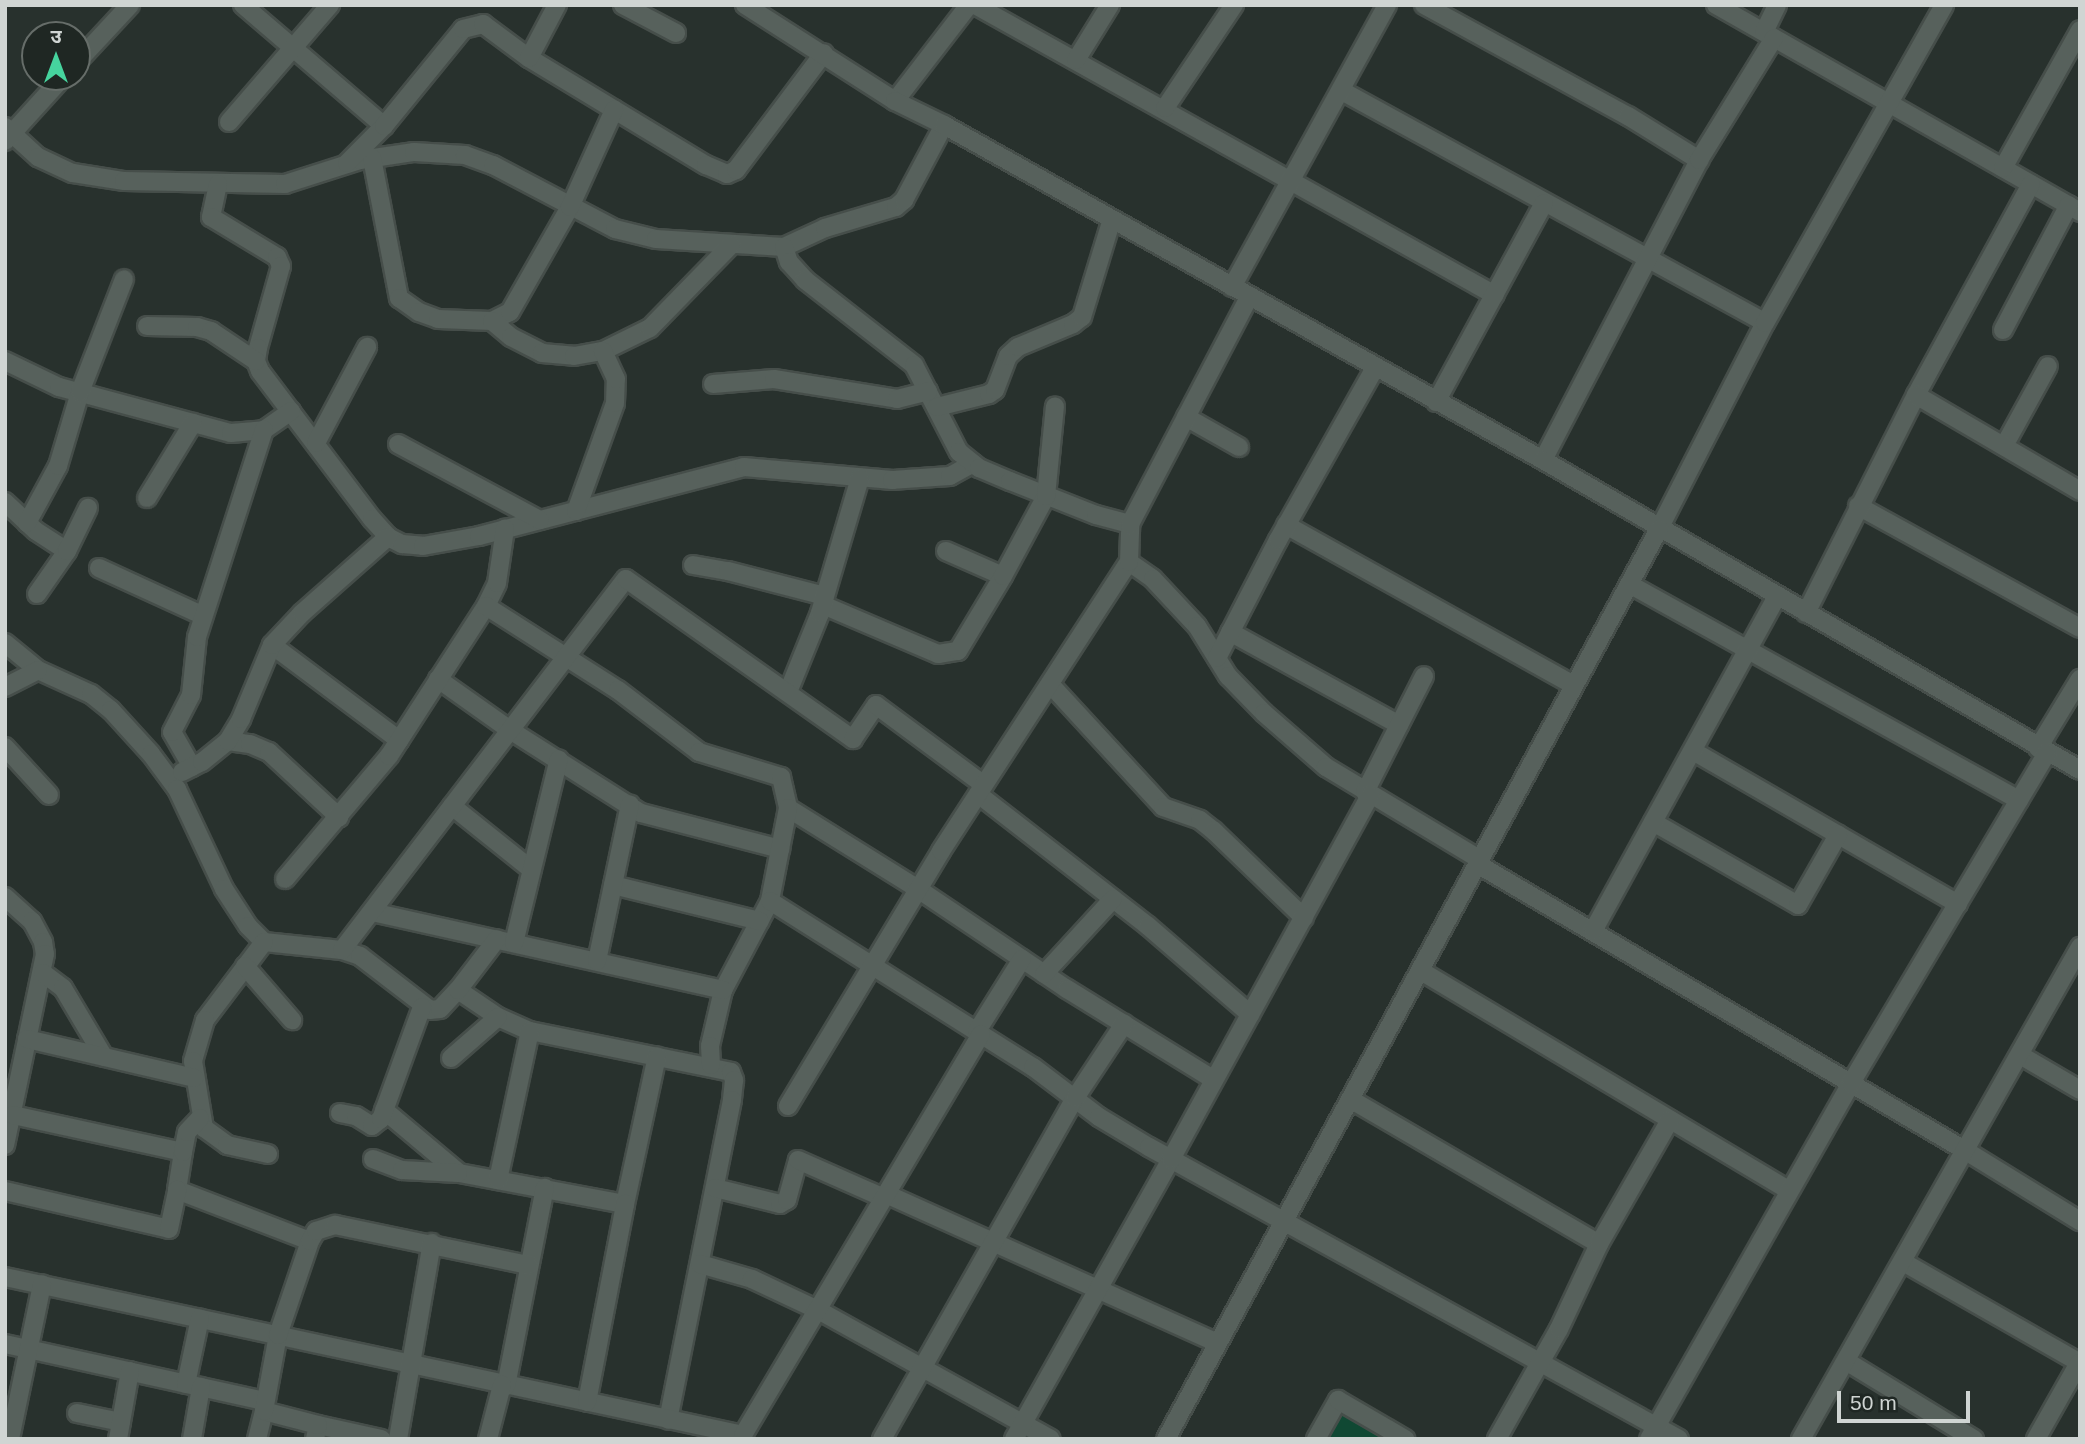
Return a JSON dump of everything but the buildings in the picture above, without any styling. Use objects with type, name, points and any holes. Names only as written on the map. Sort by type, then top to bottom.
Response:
[{"type":"street","points":[[91,47],[130,5]]},
{"type":"street","points":[[243,5],[384,125]]},
{"type":"street","points":[[229,122],[331,5]]},
{"type":"street","points":[[529,58],[557,5]]},
{"type":"street","points":[[623,5],[676,33]]},
{"type":"street","points":[[895,101],[972,5],[1165,108],[1495,295]]},
{"type":"street","points":[[1076,60],[1110,5]]},
{"type":"street","points":[[1165,108],[1234,5]]},
{"type":"street","points":[[1231,287],[1292,182],[1387,5]]},
{"type":"street","points":[[1424,5],[1628,116],[1699,160]]},
{"type":"street","points":[[1716,5],[2074,209],[2003,330]]},
{"type":"street","points":[[1543,460],[1650,261],[1699,160],[1769,35],[1777,5]]},
{"type":"street","points":[[1166,1439],[1480,863],[1659,529],[1765,323],[1891,104],[1944,5]]},
{"type":"street","points":[[749,6],[895,101],[944,125],[1543,460],[2080,770]]},
{"type":"street","points":[[345,165],[384,125],[463,29],[484,24],[529,58],[727,174],[736,170],[824,53]]},
{"type":"street","points":[[2003,168],[2073,58],[2080,30]]},
{"type":"street","points":[[49,91],[8,133],[38,157],[72,173],[124,181],[285,184],[372,158],[414,152],[465,155],[492,165],[615,229],[656,239],[731,245],[784,247],[825,228],[896,207],[904,200],[944,125]]},
{"type":"street","points":[[1342,91],[1765,323]]},
{"type":"street","points":[[372,158],[399,298],[419,312],[438,318],[492,321],[510,312],[570,207],[614,110]]},
{"type":"street","points":[[218,184],[211,217],[277,257],[281,265],[256,360],[260,371],[388,537],[402,544],[423,545],[505,529],[744,467],[892,480],[950,476],[973,463]]},
{"type":"street","points":[[1806,613],[1916,395],[2031,184]]},
{"type":"street","points":[[1436,402],[1544,203]]},
{"type":"street","points":[[937,407],[989,394],[995,390],[1009,356],[1018,347],[1073,324],[1082,317],[1112,219]]},
{"type":"street","points":[[492,321],[519,342],[542,353],[574,355],[603,351],[650,328],[731,245]]},
{"type":"street","points":[[784,247],[789,262],[805,280],[914,365],[959,452],[973,463],[1046,496],[1130,524]]},
{"type":"street","points":[[27,523],[58,466],[80,392],[124,279]]},
{"type":"street","points":[[788,1107],[918,890],[1129,562],[1130,524],[1249,297]]},
{"type":"street","points":[[147,326],[197,327],[211,331],[256,360]]},
{"type":"street","points":[[316,443],[367,347]]},
{"type":"street","points":[[576,511],[615,403],[616,379],[603,351]]},
{"type":"street","points":[[5,361],[51,383],[231,433],[264,430],[290,411]]},
{"type":"street","points":[[2004,446],[2048,366]]},
{"type":"street","points":[[1217,658],[1286,525],[1375,368]]},
{"type":"street","points":[[713,384],[774,379],[897,399],[928,391]]},
{"type":"street","points":[[1916,395],[2080,491]]},
{"type":"street","points":[[693,565],[728,571],[824,600],[946,655],[958,651],[1003,576],[1046,496],[1055,406]]},
{"type":"street","points":[[1186,417],[1239,447]]},
{"type":"street","points":[[147,498],[194,423]]},
{"type":"street","points":[[192,767],[172,732],[191,695],[193,653],[264,430]]},
{"type":"street","points":[[398,444],[540,520]]},
{"type":"street","points":[[788,692],[824,600],[859,478]]},
{"type":"street","points":[[5,502],[27,523],[67,551]]},
{"type":"street","points":[[1858,506],[2080,628]]},
{"type":"street","points":[[37,594],[67,551],[88,508]]},
{"type":"street","points":[[1286,525],[1574,685]]},
{"type":"street","points":[[285,879],[339,817],[399,740],[486,606],[497,583],[505,529]]},
{"type":"street","points":[[169,778],[192,767],[228,741],[242,719],[272,645],[302,613],[388,537]]},
{"type":"street","points":[[946,551],[1003,576]]},
{"type":"street","points":[[1129,562],[1153,579],[1198,626],[1228,676],[1264,713],[1326,767],[1480,863],[2080,1221]]},
{"type":"street","points":[[99,568],[204,616]]},
{"type":"street","points":[[342,950],[626,579],[853,739],[876,705],[1250,1014]]},
{"type":"street","points":[[1629,584],[2019,800]]},
{"type":"street","points":[[1594,931],[1777,596]]},
{"type":"street","points":[[486,606],[618,690],[699,752],[781,777],[788,808],[771,901],[723,989],[712,1035],[710,1065]]},
{"type":"street","points":[[1230,632],[1399,725]]},
{"type":"street","points":[[5,643],[38,670],[91,694],[111,710],[169,778],[224,889],[248,926],[264,942],[342,950],[359,956],[382,971],[422,1007],[440,1009],[505,941],[532,870],[559,759]]},
{"type":"street","points":[[272,645],[399,740]]},
{"type":"street","points":[[5,687],[38,670]]},
{"type":"street","points":[[1014,1439],[1304,918],[1424,676]]},
{"type":"street","points":[[438,679],[510,730],[641,813],[659,820],[780,849]]},
{"type":"street","points":[[1653,1433],[1789,1190],[2019,800],[2080,679]]},
{"type":"street","points":[[1050,684],[1163,807],[1200,820],[1214,831],[1304,918]]},
{"type":"street","points":[[228,741],[250,744],[269,752],[339,817]]},
{"type":"street","points":[[5,747],[49,795]]},
{"type":"street","points":[[1693,751],[1958,904]]},
{"type":"street","points":[[597,961],[629,804]]},
{"type":"street","points":[[452,806],[532,870]]},
{"type":"street","points":[[788,808],[1044,974],[1213,1079]]},
{"type":"street","points":[[1653,822],[1798,905],[1838,835]]},
{"type":"street","points":[[613,885],[760,921]]},
{"type":"street","points":[[5,897],[32,921],[43,942],[43,973],[5,1145]]},
{"type":"street","points":[[1044,974],[1113,899]]},
{"type":"street","points":[[771,901],[979,1033],[1099,1116],[1171,1159],[1539,1363],[1653,1433],[1679,1439]]},
{"type":"street","points":[[372,912],[723,989]]},
{"type":"street","points":[[264,942],[205,1020],[195,1047],[195,1078],[200,1118],[214,1137],[227,1145],[268,1153]]},
{"type":"street","points":[[1801,1439],[2020,1055],[2075,968],[2080,947]]},
{"type":"street","points":[[5,1277],[742,1437],[1022,959]]},
{"type":"street","points":[[245,966],[292,1020]]},
{"type":"street","points":[[1421,971],[1789,1190]]},
{"type":"street","points":[[43,973],[63,988],[104,1057]]},
{"type":"street","points":[[458,990],[498,1017],[530,1031],[710,1065],[731,1072],[734,1080],[715,1188],[668,1420]]},
{"type":"street","points":[[340,1113],[356,1116],[372,1126],[381,1119],[422,1007]]},
{"type":"street","points":[[451,1059],[498,1017]]},
{"type":"street","points":[[882,1439],[1075,1098],[1124,1024]]},
{"type":"street","points":[[498,1180],[530,1031]]},
{"type":"street","points":[[27,1039],[195,1078]]},
{"type":"street","points":[[2020,1055],[2080,1090]]},
{"type":"street","points":[[587,1402],[657,1056]]},
{"type":"street","points":[[1350,1099],[1599,1244]]},
{"type":"street","points":[[384,1110],[459,1173]]},
{"type":"street","points":[[13,1115],[183,1152]]},
{"type":"street","points":[[5,1191],[169,1229],[187,1132],[200,1118]]},
{"type":"street","points":[[1497,1439],[1599,1244],[1670,1120]]},
{"type":"street","points":[[373,1159],[402,1170],[459,1173],[625,1204]]},
{"type":"street","points":[[715,1188],[780,1203],[787,1200],[798,1160],[1217,1343]]},
{"type":"street","points":[[488,1439],[504,1385],[545,1188]]},
{"type":"street","points":[[177,1190],[310,1241]]},
{"type":"street","points":[[257,1439],[278,1335],[310,1241],[316,1231],[335,1225],[529,1265]]},
{"type":"street","points":[[398,1439],[432,1244]]},
{"type":"street","points":[[1903,1262],[2079,1363],[2036,1439]]},
{"type":"street","points":[[700,1264],[752,1279],[818,1310],[1051,1439]]},
{"type":"street","points":[[10,1439],[42,1284]]},
{"type":"street","points":[[191,1439],[200,1318]]},
{"type":"street","points":[[5,1344],[194,1386],[265,1406],[316,1432],[381,1439]]},
{"type":"street","points":[[1846,1361],[1974,1439]]},
{"type":"street","points":[[77,1413],[119,1430],[130,1371]]},
{"type":"street","points":[[1317,1439],[1338,1400],[1405,1439]]},
{"type":"green space","points":[[1342,1413],[1387,1439],[1328,1439]]}]
